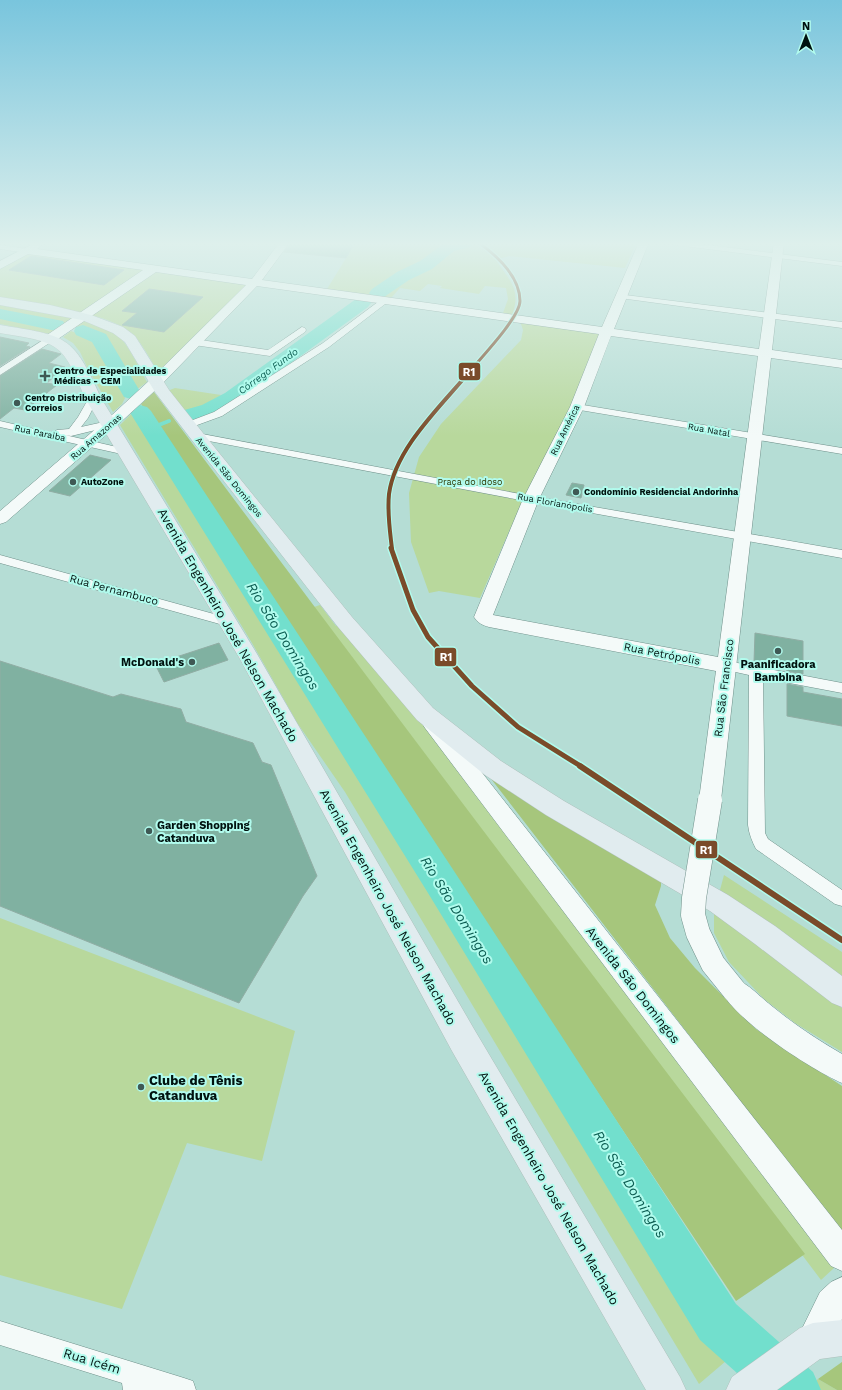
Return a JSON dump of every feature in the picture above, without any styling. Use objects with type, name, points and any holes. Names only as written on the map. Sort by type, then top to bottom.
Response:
[{"type":"main road","name":"Avenida São Domingos","points":[[28,307],[106,324],[124,333],[130,339],[156,388],[190,427],[345,622],[425,714],[842,1255]]},
{"type":"main road","points":[[53,337],[97,307]]},
{"type":"main road","name":"Rua Amazonas","points":[[0,519],[114,421],[156,388],[194,342],[230,307]]},
{"type":"main road","points":[[427,307],[842,364]]},
{"type":"main road","name":"Rua América","points":[[483,617],[531,499],[577,407],[615,307]]},
{"type":"main road","name":"Rua São Francisco","points":[[770,307],[710,800],[694,898],[694,915],[698,933],[713,964],[734,990],[763,1016],[802,1046],[842,1069]]},
{"type":"main road","points":[[0,329],[53,337],[63,344],[74,356],[93,398],[114,421]]},
{"type":"main road","name":"Avenida Engenheiro José Nelson Machado","points":[[114,421],[126,452],[250,659],[454,1024],[667,1390]]},
{"type":"main road","name":"Rua Petrópolis","points":[[483,617],[489,621],[727,666]]},
{"type":"main road","name":"Avenida São Domingos","points":[[425,714],[493,768],[555,808],[719,903],[765,935],[842,993]]},
{"type":"main road","points":[[745,1390],[827,1340],[832,1304],[842,1294]]},
{"type":"street","points":[[190,427],[218,414],[326,344],[377,307]]},
{"type":"street","points":[[701,307],[842,326]]},
{"type":"street","points":[[194,342],[270,353],[302,330]]},
{"type":"street","points":[[0,372],[53,337]]},
{"type":"street","points":[[68,435],[83,418],[93,398]]},
{"type":"street","name":"Rua Natal","points":[[577,407],[842,451]]},
{"type":"street","points":[[68,435],[114,421]]},
{"type":"street","name":"Rua Paraiba","points":[[0,424],[23,429],[68,435],[89,443],[126,452]]},
{"type":"street","name":"Rua Florianópolis","points":[[190,427],[531,499],[842,554]]},
{"type":"street","name":"Rua Pernambuco","points":[[0,559],[227,622]]},
{"type":"street","name":"Rua Petrópolis","points":[[727,666],[842,688]]},
{"type":"street","points":[[756,672],[757,833],[762,844],[841,899]]},
{"type":"street","name":"Rua Icém","points":[[0,1333],[134,1381],[184,1390]]},
{"type":"green space","points":[[0,307],[10,307],[72,318],[63,324],[0,312]]},
{"type":"green space","points":[[46,307],[224,307],[158,373],[141,343],[126,329],[115,323],[77,312]]},
{"type":"green space","points":[[505,307],[515,307],[512,315],[503,313]]},
{"type":"green space","points":[[0,318],[57,329],[50,334],[0,324]]},
{"type":"green space","points":[[84,321],[116,334],[129,349],[147,382],[136,390],[105,337],[94,331],[76,327]]},
{"type":"green space","name":"Praça do Idoso","points":[[520,321],[599,334],[572,406],[525,495],[480,598],[439,591],[429,593],[411,542],[409,493],[419,457],[441,424],[521,340],[523,330]]},
{"type":"green space","points":[[71,331],[91,339],[98,348],[125,398],[122,404],[113,412],[80,352],[73,343],[63,337]]},
{"type":"green space","points":[[175,388],[221,395],[203,407],[182,413],[165,392]]},
{"type":"green space","points":[[154,392],[478,824],[805,1254],[736,1301],[141,404]]},
{"type":"green space","points":[[134,411],[370,779],[726,1361],[699,1384],[345,792],[298,724],[252,643],[120,425]]},
{"type":"green space","points":[[320,605],[336,626],[342,625],[428,724],[834,1268],[821,1280],[314,607]]},
{"type":"green space","points":[[485,771],[661,875],[661,886],[655,905],[670,938],[695,968],[756,1029],[842,1086],[842,1233]]},
{"type":"green space","points":[[724,875],[842,952],[842,976],[720,890]]},
{"type":"green space","points":[[714,912],[842,1008],[842,1052],[795,1023],[764,999],[729,962],[714,933]]},
{"type":"green space","name":"Clube de Tênis Catanduva","points":[[0,918],[295,1031],[262,1161],[187,1143],[122,1309],[0,1275]]},
{"type":"green space","points":[[842,1362],[842,1390],[837,1390],[818,1379]]},
{"type":"green space","points":[[818,1379],[837,1390],[817,1390],[810,1386]]},
{"type":"building","points":[[127,307],[192,307],[164,332],[122,325],[137,313],[122,311]]},
{"type":"building","points":[[0,337],[29,343],[26,346],[30,347],[0,366]]},
{"type":"building","points":[[42,349],[61,354],[49,363],[65,367],[47,383],[57,385],[25,410],[14,408],[0,419],[0,376]]},
{"type":"building","name":"AutoZone","points":[[90,455],[111,460],[70,496],[49,491]]},
{"type":"building","points":[[572,483],[584,485],[581,498],[566,495]]},
{"type":"building","name":"Paanificadora Bambina","points":[[755,633],[803,641],[803,674],[787,671],[786,668],[754,662]]},
{"type":"building","name":"McDonald's","points":[[219,643],[228,660],[164,682],[155,664]]},
{"type":"building","name":"Garden Shopping Catanduva","points":[[0,661],[113,697],[121,694],[181,709],[186,722],[253,743],[262,762],[271,765],[317,876],[303,896],[239,1003],[0,906]]},
{"type":"building","points":[[787,684],[803,687],[803,692],[842,699],[842,726],[787,716]]},
{"type":"waterway","name":"Córrego Fundo","points":[[189,416],[209,409],[232,397],[357,307]]},
{"type":"waterway","name":"Rio São Domingos","points":[[0,314],[56,325]]},
{"type":"waterway","name":"Rio São Domingos","points":[[83,331],[99,338],[131,393]]},
{"type":"waterway","name":"Rio São Domingos","points":[[140,411],[441,882],[718,1322],[795,1390]]},
{"type":"waterway","points":[[151,428],[169,421]]},
{"type":"transit line","name":"R1","points":[[518,307],[509,324],[413,439],[394,474],[389,494],[388,518],[392,553],[413,610],[428,637],[472,686],[518,727],[573,761],[842,940]]},
{"type":"place","name":"Centro de Especialidades Médicas - CEM","points":[[45,376]]},
{"type":"place","name":"Centro Distribuição Correios","points":[[17,403]]},
{"type":"place","name":"AutoZone","points":[[73,482]]},
{"type":"place","name":"Condomínio Residencial Andorinha","points":[[576,492]]},
{"type":"place","name":"Paanificadora Bambina","points":[[778,651]]},
{"type":"place","name":"McDonald's","points":[[192,662]]},
{"type":"place","name":"Garden Shopping Catanduva","points":[[149,831]]},
{"type":"place","name":"Clube de Tênis Catanduva","points":[[141,1087]]}]
